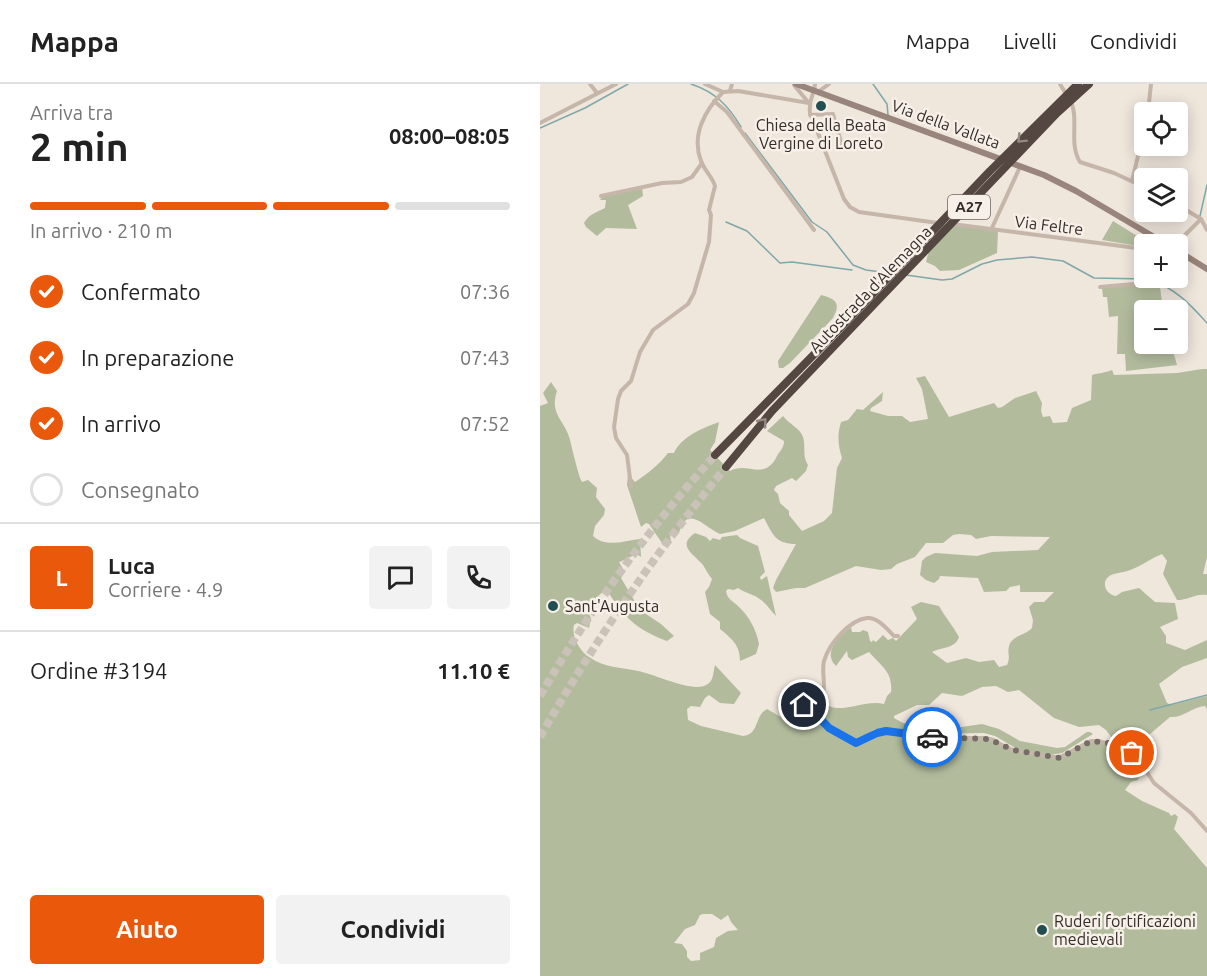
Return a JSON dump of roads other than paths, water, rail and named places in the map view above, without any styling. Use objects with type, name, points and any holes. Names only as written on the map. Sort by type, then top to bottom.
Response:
[{"type":"highway","name":"Autostrada d'Alemagna","points":[[726,467],[846,327],[990,171],[1078,84]]},
{"type":"highway","name":"Autostrada d'Alemagna","points":[[715,455],[846,327],[1057,113],[1089,84]]},
{"type":"main road","name":"Via della Vallata","points":[[795,84],[816,89],[1052,178],[1149,234]]},
{"type":"main road","points":[[1188,257],[1207,269]]},
{"type":"street","points":[[590,84],[597,93]]},
{"type":"street","points":[[540,123],[616,84]]},
{"type":"street","points":[[705,84],[721,94]]},
{"type":"street","points":[[730,91],[732,84]]},
{"type":"street","points":[[795,84],[809,103]]},
{"type":"street","points":[[816,89],[829,84]]},
{"type":"street","points":[[1060,84],[1074,108],[1074,144],[1080,162],[1132,181],[1138,156]]},
{"type":"street","points":[[1149,102],[1151,84]]},
{"type":"street","name":"Via Feltre","points":[[816,89],[809,103],[810,115],[844,199],[850,207],[859,212],[1134,248]]},
{"type":"street","points":[[631,486],[627,455],[616,438],[614,427],[618,399],[621,391],[631,381],[640,352],[654,330],[688,304],[707,254],[711,215],[709,210],[715,186],[702,163],[697,141],[698,131],[715,100],[721,94],[730,91],[809,103]]},
{"type":"street","points":[[715,100],[727,112],[814,230]]},
{"type":"street","points":[[810,115],[833,114],[843,149]]},
{"type":"street","points":[[601,196],[662,183],[681,182],[692,177],[702,163]]},
{"type":"street","points":[[991,230],[1020,166]]},
{"type":"street","points":[[1188,211],[1201,219],[1207,230]]},
{"type":"street","points":[[1186,234],[1201,219]]},
{"type":"street","points":[[1100,287],[1134,282]]},
{"type":"street","points":[[898,636],[894,636],[881,623],[867,618],[853,624],[841,634],[825,660],[823,669],[825,689],[822,698],[804,705],[837,733],[856,743],[886,731],[926,737],[989,739],[1013,750],[1060,758],[1091,741],[1108,743],[1137,757],[1154,783],[1191,813],[1207,831]]},
{"type":"waterway","points":[[540,128],[585,108],[628,84]]},
{"type":"waterway","points":[[691,84],[720,100],[741,127]]},
{"type":"waterway","points":[[873,84],[887,104],[888,115]]},
{"type":"waterway","points":[[745,133],[812,222],[827,232],[853,265],[866,270],[889,273]]},
{"type":"waterway","points":[[1200,216],[1207,185]]},
{"type":"waterway","points":[[726,222],[747,231],[780,263],[792,262],[852,270]]},
{"type":"waterway","points":[[906,275],[942,280],[952,279],[982,264],[997,260],[1032,257],[1063,261],[1094,278],[1134,279]]},
{"type":"waterway","points":[[1168,288],[1188,303],[1207,323]]},
{"type":"waterway","points":[[1150,710],[1207,695]]},
{"type":"tunnel","points":[[540,696],[579,632],[621,571],[666,512],[715,455]]},
{"type":"tunnel","points":[[540,737],[627,598],[726,467]]},
{"type":"place","name":"Chiesa della Beata Vergine di Loreto","points":[[821,106]]},
{"type":"place","name":"Sant'Augusta","points":[[553,606]]},
{"type":"place","name":"Ruderi fortificazioni medievali","points":[[1042,930]]}]
